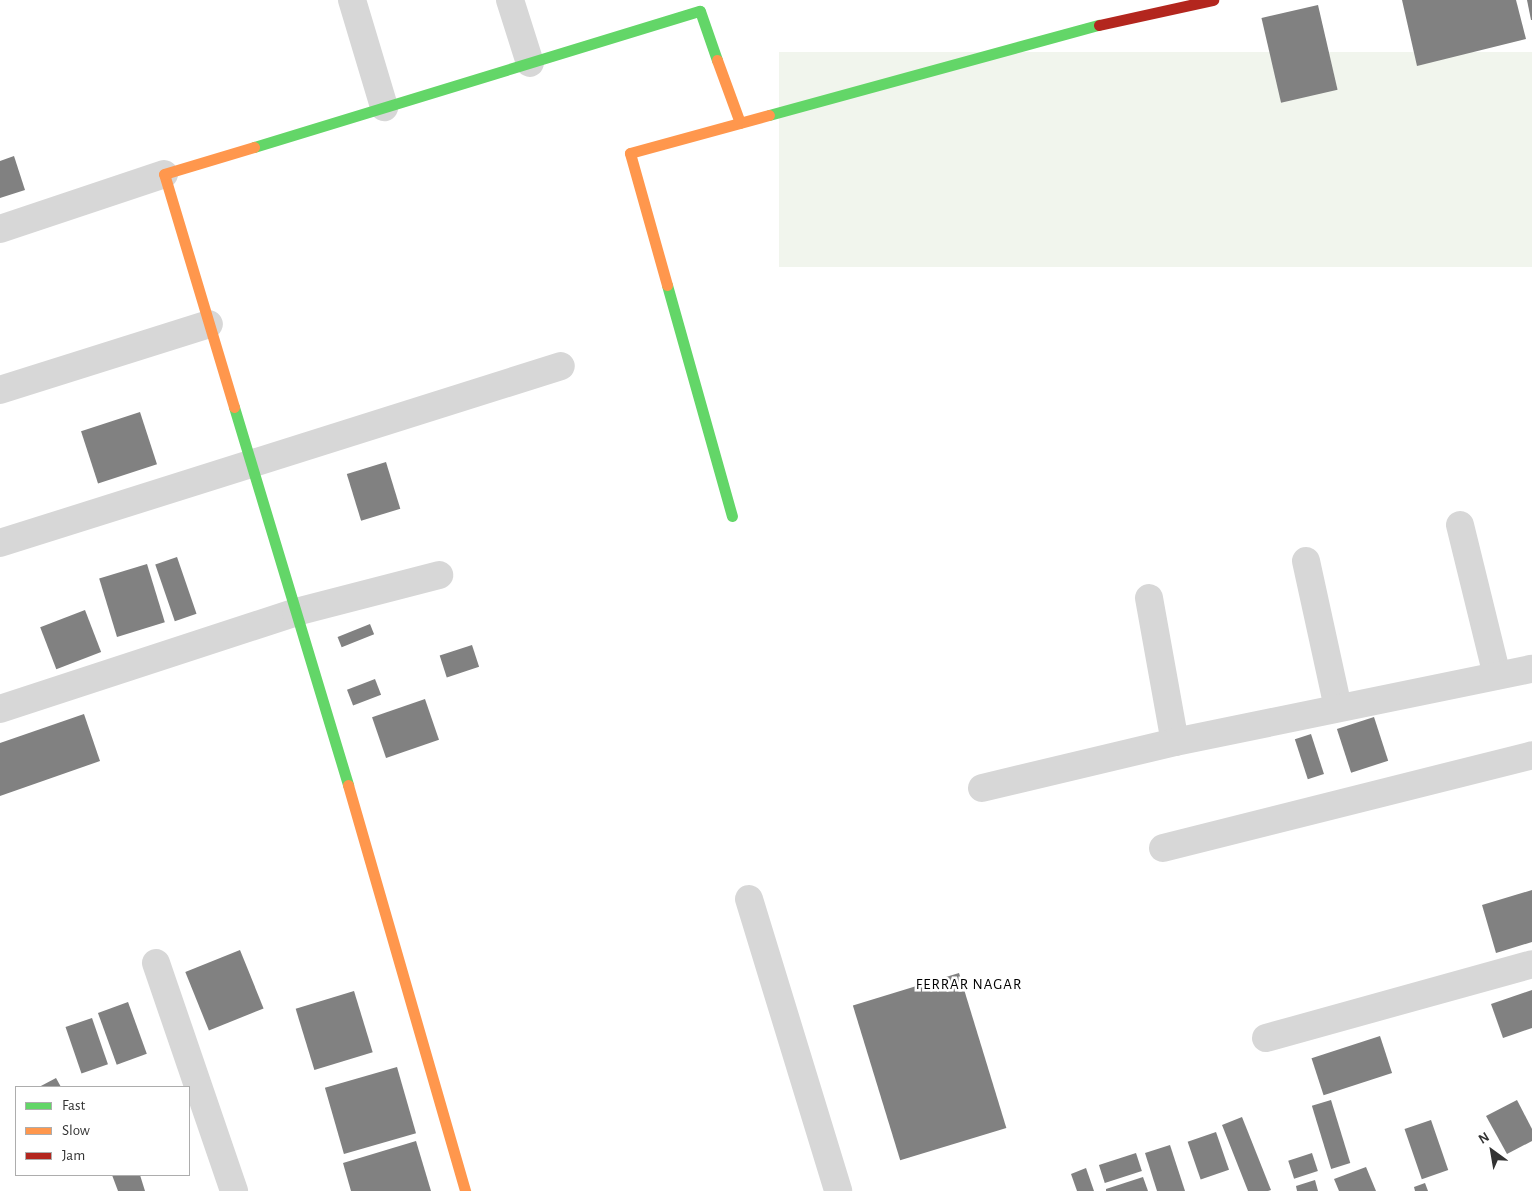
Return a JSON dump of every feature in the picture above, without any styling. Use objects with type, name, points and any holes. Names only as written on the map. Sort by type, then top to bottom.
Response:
[{"type":"street","points":[[352,0],[384,107]]},
{"type":"street","points":[[510,0],[530,63]]},
{"type":"street","points":[[732,516],[630,153],[1081,29],[1213,0]]},
{"type":"street","points":[[0,229],[164,174],[700,11],[740,123]]},
{"type":"street","points":[[164,174],[296,612],[465,1191]]},
{"type":"street","points":[[0,390],[209,324]]},
{"type":"street","points":[[0,543],[561,366]]},
{"type":"street","points":[[1460,525],[1497,676]]},
{"type":"street","points":[[1306,561],[1338,708]]},
{"type":"street","points":[[0,709],[296,612],[439,575]]},
{"type":"street","points":[[1149,598],[1175,742]]},
{"type":"street","points":[[982,788],[1175,742],[1532,669]]},
{"type":"street","points":[[1163,848],[1532,755]]},
{"type":"street","points":[[748,899],[838,1191]]},
{"type":"street","points":[[156,963],[234,1191]]},
{"type":"street","points":[[1266,1038],[1532,964]]},
{"type":"shaded area","points":[[779,52],[1532,52],[1532,267],[779,267]]},
{"type":"building","points":[[1402,0],[1516,0],[1526,39],[1417,66]]},
{"type":"building","points":[[1527,0],[1532,0],[1532,20],[1531,20]]},
{"type":"building","points":[[1318,5],[1338,90],[1281,103],[1261,18]]},
{"type":"building","points":[[14,156],[25,190],[0,198],[0,161]]},
{"type":"building","points":[[140,412],[157,464],[98,483],[81,431]]},
{"type":"building","points":[[386,462],[400,509],[361,521],[347,474]]},
{"type":"building","points":[[177,557],[197,614],[175,621],[155,564]]},
{"type":"building","points":[[147,564],[165,622],[117,637],[99,579]]},
{"type":"building","points":[[85,610],[101,652],[56,669],[40,627]]},
{"type":"building","points":[[370,624],[374,634],[342,647],[338,637]]},
{"type":"building","points":[[472,645],[479,667],[447,677],[440,656]]},
{"type":"building","points":[[375,679],[381,695],[353,706],[347,690]]},
{"type":"building","points":[[425,699],[439,740],[386,758],[372,717]]},
{"type":"building","points":[[84,714],[100,761],[0,796],[0,743]]},
{"type":"building","points":[[1374,717],[1388,761],[1351,773],[1337,729]]},
{"type":"building","points":[[1311,734],[1324,774],[1308,779],[1295,739]]},
{"type":"building","points":[[1532,890],[1532,942],[1496,953],[1482,905]]},
{"type":"building","points":[[240,950],[264,1008],[209,1031],[185,972]]},
{"type":"building","points":[[959,973],[1006,1128],[900,1160],[853,1005]]},
{"type":"building","points":[[1532,990],[1532,1028],[1503,1038],[1491,1004]]},
{"type":"building","points":[[354,991],[373,1052],[314,1070],[296,1009]]},
{"type":"building","points":[[128,1002],[147,1054],[117,1065],[98,1013]]},
{"type":"building","points":[[92,1018],[108,1064],[81,1073],[66,1027]]},
{"type":"building","points":[[1380,1036],[1392,1073],[1324,1095],[1312,1058]]},
{"type":"building","points":[[397,1067],[416,1133],[344,1154],[325,1088]]},
{"type":"building","points":[[56,1078],[60,1086],[41,1086]]},
{"type":"building","points":[[1331,1100],[1350,1163],[1331,1169],[1312,1106]]},
{"type":"building","points":[[1517,1100],[1532,1129],[1532,1141],[1507,1154],[1486,1116]]},
{"type":"building","points":[[1242,1117],[1271,1190],[1248,1191],[1222,1125]]},
{"type":"building","points":[[1431,1120],[1448,1170],[1422,1179],[1405,1129]]},
{"type":"building","points":[[1216,1132],[1229,1170],[1201,1180],[1188,1142]]},
{"type":"building","points":[[416,1141],[431,1191],[351,1191],[343,1163]]},
{"type":"building","points":[[1170,1145],[1185,1191],[1157,1191],[1145,1153]]},
{"type":"building","points":[[1136,1153],[1142,1171],[1105,1183],[1099,1165]]},
{"type":"building","points":[[1312,1153],[1318,1171],[1294,1179],[1288,1161]]},
{"type":"building","points":[[1366,1167],[1376,1191],[1339,1191],[1334,1179]]},
{"type":"building","points":[[1086,1168],[1094,1191],[1077,1191],[1071,1174]]},
{"type":"building","points":[[112,1176],[140,1176],[145,1191],[118,1191]]},
{"type":"building","points":[[1143,1177],[1148,1191],[1106,1191],[1106,1189]]},
{"type":"building","points":[[1315,1180],[1318,1191],[1297,1191],[1296,1186]]},
{"type":"building","points":[[1425,1183],[1428,1191],[1415,1191],[1414,1187]]},
{"type":"traffic: fast","points":[[254,147],[700,11],[717,60]]},
{"type":"traffic: fast","points":[[769,115],[1099,25]]},
{"type":"traffic: fast","points":[[667,285],[732,516]]},
{"type":"traffic: fast","points":[[234,407],[348,785]]},
{"type":"traffic: slow","points":[[717,60],[740,123]]},
{"type":"traffic: slow","points":[[667,285],[630,153],[769,115]]},
{"type":"traffic: slow","points":[[234,407],[164,174],[254,147]]},
{"type":"traffic: slow","points":[[348,785],[465,1191]]},
{"type":"traffic: jam","points":[[1099,25],[1213,0]]},
{"type":"district","name":"FERRAR NAGAR","points":[[969,985]]}]
